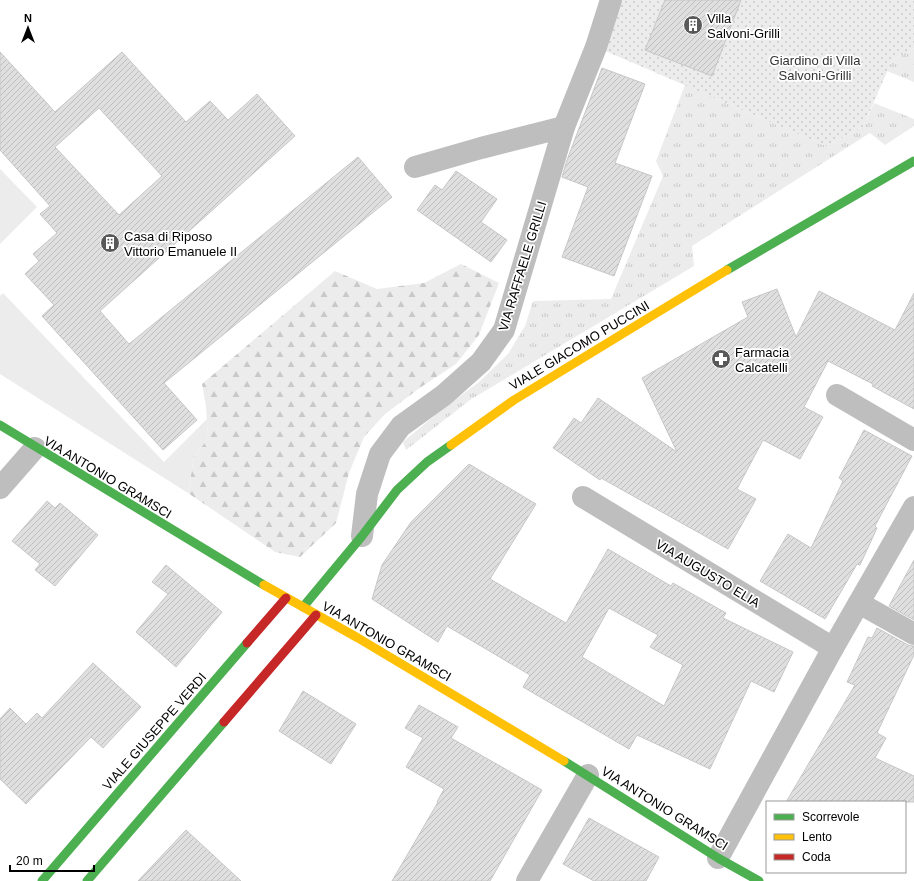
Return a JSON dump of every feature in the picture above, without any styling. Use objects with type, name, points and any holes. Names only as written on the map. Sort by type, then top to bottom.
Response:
[{"type":"street","name":"VIA RAFFAELE GRILLI","points":[[362,536],[367,494],[380,454],[401,426],[444,395],[481,362],[504,330],[564,127],[596,47],[611,0]]},
{"type":"street","points":[[415,167],[564,127]]},
{"type":"street","name":"VIALE GIACOMO PUCCINI","points":[[303,607],[362,536],[397,490],[427,462],[514,400],[756,253],[914,161]]},
{"type":"street","points":[[837,396],[914,440]]},
{"type":"street","name":"VIA ANTONIO GRAMSCI","points":[[0,426],[242,573],[371,646],[588,775],[718,858],[759,881]]},
{"type":"street","points":[[0,488],[35,448]]},
{"type":"street","name":"VIA AUGUSTO ELIA","points":[[583,497],[833,648]]},
{"type":"street","points":[[718,858],[833,648],[914,507]]},
{"type":"street","name":"VIALE GIUSEPPE VERDI","points":[[42,881],[286,598]]},
{"type":"street","points":[[859,603],[914,634]]},
{"type":"street","points":[[87,881],[316,615]]},
{"type":"street","points":[[527,881],[588,775]]},
{"type":"green space","name":"Giardino di Villa Salvoni-Grilli","points":[[611,0],[914,0],[914,48],[892,60],[863,127],[826,146],[596,47]]},
{"type":"green space","points":[[914,48],[914,82],[887,71],[892,60]]},
{"type":"green space","points":[[685,85],[826,146],[863,127],[874,103],[914,119],[914,126],[885,145],[870,133],[692,246],[694,266],[470,400],[406,450],[403,442],[440,411],[479,382],[508,354],[525,326],[533,301],[611,299],[663,176],[656,161]]},
{"type":"green space","points":[[0,169],[37,207],[0,244]]},
{"type":"green space","points":[[461,264],[499,283],[479,335],[456,364],[421,387],[385,414],[364,437],[349,473],[336,523],[300,557],[275,552],[188,493],[194,457],[208,438],[206,406],[202,384],[335,271],[377,289],[424,283]]},
{"type":"green space","points":[[3,293],[164,462],[207,419],[208,438],[194,457],[188,493],[0,374],[0,296]]},
{"type":"building","name":"Villa Salvoni-Grilli","points":[[665,0],[741,0],[712,76],[645,50]]},
{"type":"building","name":"Casa di Riposo Vittorio Emanuele II","points":[[0,52],[55,112],[122,52],[186,122],[210,101],[228,120],[257,94],[295,136],[100,311],[129,344],[358,157],[392,197],[164,383],[197,420],[163,450],[42,316],[54,305],[25,274],[39,261],[33,254],[57,233],[40,214],[50,206],[0,150]],"holes":[[[99,108],[162,176],[119,215],[55,147]]]},
{"type":"building","points":[[602,68],[645,84],[615,163],[652,176],[614,276],[562,257],[588,187],[562,177]]},
{"type":"building","points":[[456,171],[497,199],[481,222],[507,240],[491,262],[417,210],[435,185],[442,190]]},
{"type":"building","points":[[777,289],[796,337],[819,291],[895,330],[914,293],[914,409],[872,386],[873,384],[828,361],[804,407],[823,417],[800,459],[763,440],[737,489],[756,499],[728,549],[601,478],[600,480],[553,448],[574,418],[581,423],[598,398],[677,452],[642,378],[748,317],[742,302]]},
{"type":"building","points":[[864,430],[912,456],[875,526],[877,528],[860,565],[857,564],[825,619],[760,581],[788,534],[811,548],[843,481],[839,478]]},
{"type":"building","points":[[469,464],[536,504],[490,579],[566,623],[608,549],[671,586],[673,583],[726,613],[723,618],[793,652],[774,692],[751,681],[710,769],[637,735],[629,749],[523,687],[530,675],[447,626],[438,642],[372,599],[382,565],[411,522]],"holes":[[[609,608],[658,635],[650,647],[683,665],[664,706],[582,657]]]},
{"type":"building","points":[[47,501],[55,508],[60,503],[98,535],[55,586],[35,570],[40,564],[12,541]]},
{"type":"building","points":[[914,560],[914,620],[889,606]]},
{"type":"building","points":[[166,565],[222,612],[176,667],[136,632],[168,594],[152,582]]},
{"type":"building","points":[[877,628],[908,645],[914,646],[914,655],[877,733],[886,738],[875,758],[914,776],[914,802],[787,801],[855,685],[847,682],[868,637],[872,638]]},
{"type":"building","points":[[93,663],[141,707],[103,748],[91,737],[26,804],[0,779],[0,719],[10,708],[26,724],[37,713],[42,718]]},
{"type":"building","points":[[303,691],[356,724],[331,764],[279,731]]},
{"type":"building","points":[[419,705],[458,727],[451,738],[542,790],[490,881],[392,881],[444,789],[406,767],[423,738],[405,728]]},
{"type":"building","points":[[589,818],[659,857],[646,881],[594,881],[563,864]]},
{"type":"building","points":[[186,830],[241,881],[138,881]]},
{"type":"traffic: fast","points":[[727,270],[914,161]]},
{"type":"traffic: fast","points":[[0,425],[264,585]]},
{"type":"traffic: fast","points":[[303,607],[362,536],[397,490],[427,462],[451,445]]},
{"type":"traffic: fast","points":[[42,881],[247,643]]},
{"type":"traffic: fast","points":[[87,881],[224,722]]},
{"type":"traffic: fast","points":[[564,761],[718,858],[759,881]]},
{"type":"traffic: slow","points":[[451,445],[514,400],[727,270]]},
{"type":"traffic: slow","points":[[264,585],[358,638],[564,761]]},
{"type":"traffic: jam","points":[[247,643],[286,598]]},
{"type":"traffic: jam","points":[[224,722],[316,615]]},
{"type":"place","name":"Villa Salvoni-Grilli","points":[[693,25]]},
{"type":"place","name":"Casa di Riposo Vittorio Emanuele II","points":[[110,243]]},
{"type":"place","name":"Farmacia Calcatelli","points":[[721,359]]}]
